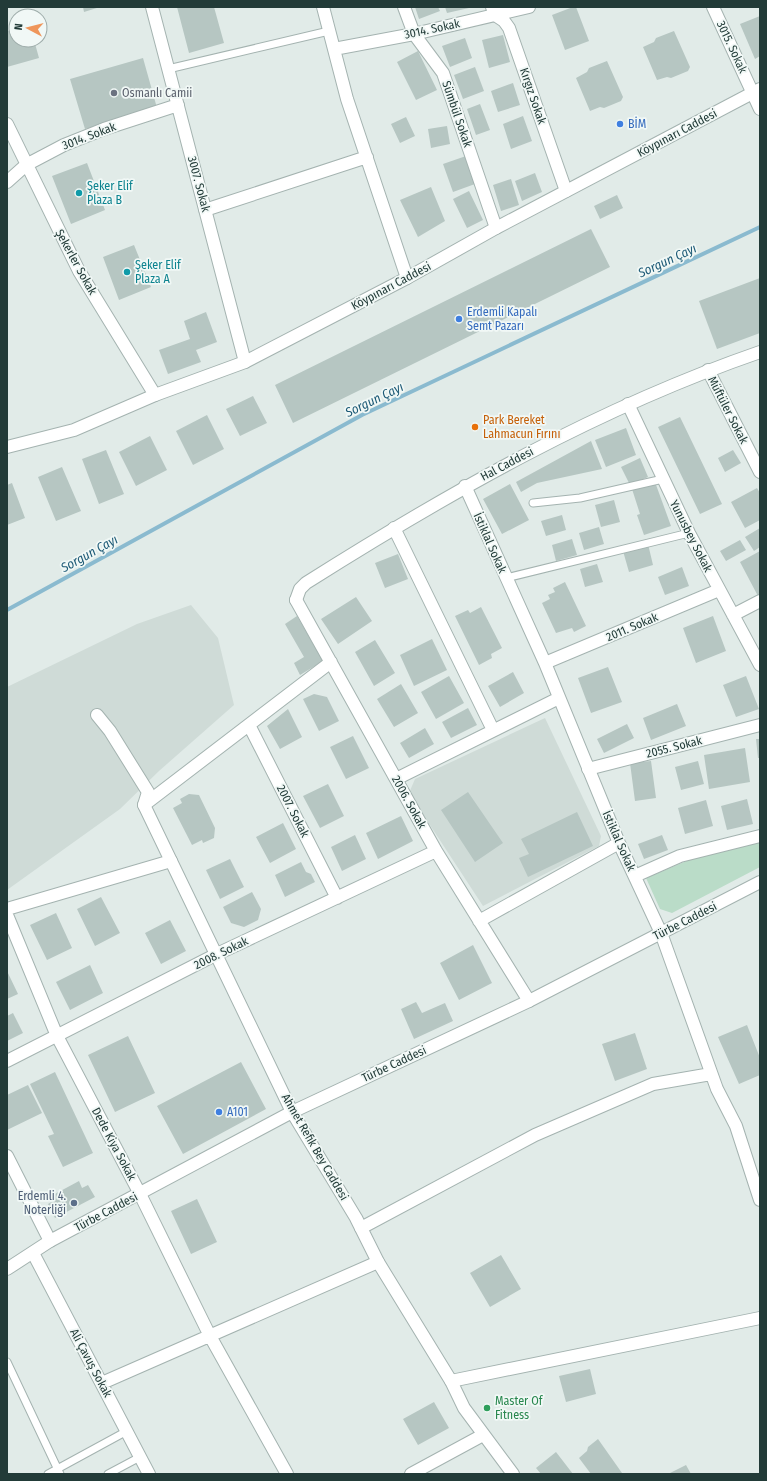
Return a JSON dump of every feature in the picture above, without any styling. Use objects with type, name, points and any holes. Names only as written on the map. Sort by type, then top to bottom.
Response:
[{"type":"street","name":"3007. Sokak","points":[[152,7],[245,362]]},
{"type":"street","points":[[323,7],[348,99],[407,278]]},
{"type":"street","name":"Sümbül Sokak","points":[[404,7],[414,34],[443,73],[496,228]]},
{"type":"street","name":"3014. Sokak","points":[[334,49],[414,34],[493,11],[529,7]]},
{"type":"street","name":"3015. Sokak","points":[[713,7],[757,91],[760,109]]},
{"type":"street","name":"Kırgız Sokak","points":[[493,11],[509,28],[566,192]]},
{"type":"street","name":"Köypınarı Caddesi","points":[[7,447],[74,430],[155,395],[245,362],[407,278],[496,228],[757,91]]},
{"type":"street","name":"3014. Sokak","points":[[7,182],[26,165],[64,145],[97,132],[178,105]]},
{"type":"street","name":"Şekerler Sokak","points":[[7,124],[79,271],[155,395]]},
{"type":"street","points":[[206,210],[367,158]]},
{"type":"street","name":"Hal Caddesi","points":[[296,600],[300,589],[306,583],[465,486],[628,404],[708,370],[760,352]]},
{"type":"street","name":"Müftüler Sokak","points":[[708,370],[760,472]]},
{"type":"street","name":"Yunusbey Sokak","points":[[628,404],[689,532],[760,665]]},
{"type":"street","name":"İstiklal Sokak","points":[[465,486],[545,663],[619,843],[661,933],[711,1074],[736,1126],[760,1200]]},
{"type":"street","points":[[394,528],[494,730]]},
{"type":"street","name":"2011. Sokak","points":[[545,663],[720,590]]},
{"type":"street","name":"2006. Sokak","points":[[296,600],[436,851],[529,1001]]},
{"type":"street","points":[[733,615],[760,601]]},
{"type":"street","points":[[144,805],[331,662]]},
{"type":"street","points":[[396,779],[559,698]]},
{"type":"street","points":[[97,715],[110,731],[148,792],[144,805]]},
{"type":"street","name":"2007. Sokak","points":[[248,725],[337,898]]},
{"type":"street","name":"2055. Sokak","points":[[588,769],[760,725]]},
{"type":"street","name":"Ahmet Refik Bey Caddesi","points":[[144,805],[292,1112],[361,1228],[378,1262],[451,1381],[464,1408],[513,1474]]},
{"type":"street","points":[[634,876],[680,856],[760,836]]},
{"type":"street","points":[[479,921],[619,843]]},
{"type":"street","name":"2008. Sokak","points":[[7,1060],[217,954],[436,851]]},
{"type":"street","points":[[7,909],[171,861]]},
{"type":"street","name":"Türbe Caddesi","points":[[7,1269],[50,1241],[292,1112],[529,1001],[760,882]]},
{"type":"street","name":"Dede Kiya Sokak","points":[[7,916],[56,1036],[140,1194],[210,1336],[287,1474]]},
{"type":"street","points":[[361,1228],[535,1135],[653,1084],[711,1074]]},
{"type":"street","points":[[7,1156],[50,1241]]},
{"type":"street","name":"Türbe Caddesi","points":[[7,1266],[32,1253]]},
{"type":"street","name":"Ali Çavuş Sokak","points":[[32,1253],[149,1474]]},
{"type":"street","points":[[102,1383],[378,1262]]},
{"type":"street","points":[[451,1381],[760,1318]]},
{"type":"street","points":[[411,1474],[483,1435]]},
{"type":"lane","points":[[168,70],[329,31]]},
{"type":"lane","points":[[533,503],[580,498],[663,479]]},
{"type":"lane","points":[[506,578],[689,532]]},
{"type":"lane","points":[[7,1362],[59,1471]]},
{"type":"lane","points":[[48,1474],[59,1471],[127,1431]]},
{"type":"lane","points":[[108,1474],[140,1457]]},
{"type":"shaded area","points":[[191,605],[218,638],[234,705],[159,771],[120,809],[7,890],[7,687],[137,624]]},
{"type":"shaded area","points":[[545,718],[601,836],[599,846],[483,906],[409,793],[415,779]]},
{"type":"green space","points":[[760,841],[760,867],[672,913],[660,909],[646,878],[689,860]]},
{"type":"building","points":[[83,7],[100,7],[84,12]]},
{"type":"building","points":[[177,7],[214,7],[224,43],[189,53]]},
{"type":"building","points":[[415,7],[438,7],[440,11],[419,19]]},
{"type":"building","points":[[445,7],[469,7],[469,8],[447,13]]},
{"type":"building","points":[[576,7],[589,41],[565,50],[552,15]]},
{"type":"building","points":[[760,16],[760,56],[755,59],[740,24]]},
{"type":"building","points":[[7,31],[8,48],[36,48],[39,58],[7,67]]},
{"type":"building","points":[[674,31],[690,67],[688,71],[671,78],[667,77],[657,80],[643,47],[654,42],[656,38]]},
{"type":"building","points":[[503,35],[510,62],[489,68],[482,40]]},
{"type":"building","points":[[465,38],[472,58],[450,67],[442,46]]},
{"type":"building","points":[[418,51],[437,90],[416,100],[397,62]]},
{"type":"building","name":"Osmanlı Camii","points":[[143,58],[157,108],[85,129],[70,79]]},
{"type":"building","points":[[607,61],[623,97],[621,101],[604,108],[600,107],[590,111],[576,78],[587,72],[589,68]]},
{"type":"building","points":[[475,67],[484,91],[463,99],[454,75]]},
{"type":"building","points":[[513,83],[520,105],[498,112],[491,91]]},
{"type":"building","points":[[480,104],[490,130],[476,135],[467,109]]},
{"type":"building","points":[[523,116],[532,141],[511,149],[503,124]]},
{"type":"building","points":[[406,117],[415,136],[400,143],[391,124]]},
{"type":"building","points":[[447,126],[450,144],[431,148],[428,129]]},
{"type":"building","points":[[466,156],[475,184],[453,192],[443,164]]},
{"type":"building","name":"Şeker Elif Plaza B","points":[[87,163],[105,210],[71,224],[52,176]]},
{"type":"building","points":[[535,173],[542,192],[522,201],[515,181]]},
{"type":"building","points":[[511,179],[519,205],[501,211],[493,185]]},
{"type":"building","points":[[431,187],[445,221],[418,237],[400,200]]},
{"type":"building","points":[[469,191],[483,220],[467,228],[453,199]]},
{"type":"building","points":[[617,195],[623,208],[600,219],[594,206]]},
{"type":"building","points":[[591,229],[610,267],[293,423],[275,385]]},
{"type":"building","name":"Şeker Elif Plaza A","points":[[134,245],[151,287],[119,300],[103,257]]},
{"type":"building","points":[[760,278],[760,333],[717,349],[699,301]]},
{"type":"building","points":[[206,312],[217,342],[196,350],[201,362],[168,374],[159,350],[190,339],[184,321]]},
{"type":"building","points":[[253,396],[267,423],[240,436],[226,409]]},
{"type":"building","points":[[207,415],[224,449],[193,465],[176,431]]},
{"type":"building","points":[[680,417],[722,504],[700,514],[658,427]]},
{"type":"building","points":[[626,428],[636,455],[606,467],[595,440]]},
{"type":"building","points":[[150,436],[167,470],[136,486],[119,452]]},
{"type":"building","points":[[591,441],[602,469],[537,483],[521,492],[516,482]]},
{"type":"building","points":[[106,450],[124,494],[99,504],[82,459]]},
{"type":"building","points":[[733,450],[741,463],[725,472],[718,458]]},
{"type":"building","points":[[640,458],[648,477],[630,485],[621,467]]},
{"type":"building","points":[[62,467],[81,511],[56,521],[38,477]]},
{"type":"building","points":[[655,482],[671,526],[644,535],[637,515],[640,514],[632,489]]},
{"type":"building","points":[[12,483],[25,518],[7,525],[7,485]]},
{"type":"building","points":[[510,484],[529,520],[502,534],[483,499]]},
{"type":"building","points":[[757,488],[760,493],[760,520],[745,528],[731,502]]},
{"type":"building","points":[[614,500],[620,522],[601,527],[595,505]]},
{"type":"building","points":[[562,515],[566,530],[546,536],[541,521]]},
{"type":"building","points":[[599,527],[604,544],[584,550],[579,533]]},
{"type":"building","points":[[760,528],[760,547],[754,551],[745,537]]},
{"type":"building","points":[[572,539],[577,555],[556,561],[552,545]]},
{"type":"building","points":[[740,540],[746,550],[726,561],[720,551]]},
{"type":"building","points":[[648,544],[653,565],[629,572],[623,551]]},
{"type":"building","points":[[760,551],[760,598],[759,598],[740,562]]},
{"type":"building","points":[[398,554],[408,579],[385,588],[375,563]]},
{"type":"building","points":[[597,564],[603,582],[585,587],[580,569]]},
{"type":"building","points":[[682,567],[689,586],[665,595],[658,577]]},
{"type":"building","points":[[565,582],[586,626],[574,632],[572,628],[556,633],[542,603],[550,599],[548,595],[555,592],[553,588]]},
{"type":"building","points":[[356,597],[372,621],[338,644],[321,619]]},
{"type":"building","points":[[481,607],[502,648],[491,654],[492,658],[479,665],[455,616],[468,610],[470,613]]},
{"type":"building","points":[[297,616],[323,661],[300,675],[294,663],[304,657],[285,624]]},
{"type":"building","points":[[713,616],[726,651],[696,663],[683,628]]},
{"type":"building","points":[[432,639],[447,670],[414,686],[400,655]]},
{"type":"building","points":[[375,640],[395,673],[374,686],[355,652]]},
{"type":"building","points":[[608,667],[622,702],[591,713],[578,678]]},
{"type":"building","points":[[513,672],[524,693],[500,707],[488,686]]},
{"type":"building","points":[[449,676],[464,703],[436,719],[421,692]]},
{"type":"building","points":[[746,676],[759,709],[736,717],[723,685]]},
{"type":"building","points":[[401,684],[418,713],[394,727],[377,699]]},
{"type":"building","points":[[314,694],[327,697],[339,721],[319,731],[303,699]]},
{"type":"building","points":[[677,704],[686,726],[651,740],[643,718]]},
{"type":"building","points":[[468,708],[477,725],[451,738],[442,722]]},
{"type":"building","points":[[288,709],[302,737],[280,749],[267,726]]},
{"type":"building","points":[[627,724],[634,738],[604,753],[597,739]]},
{"type":"building","points":[[425,728],[434,744],[409,758],[400,743]]},
{"type":"building","points":[[353,736],[369,768],[346,779],[330,747]]},
{"type":"building","points":[[756,739],[760,739],[760,758],[758,758]]},
{"type":"building","points":[[745,748],[750,782],[709,789],[704,755]]},
{"type":"building","points":[[651,761],[656,798],[635,801],[630,763]]},
{"type":"building","points":[[698,761],[704,784],[681,790],[675,767]]},
{"type":"building","points":[[328,784],[344,816],[320,828],[303,796]]},
{"type":"building","points":[[468,792],[503,843],[475,862],[441,810]]},
{"type":"building","points":[[189,794],[199,795],[215,828],[214,838],[203,843],[202,840],[192,845],[173,808],[182,803],[180,799]]},
{"type":"building","points":[[747,799],[753,824],[727,830],[721,806]]},
{"type":"building","points":[[706,800],[713,826],[685,834],[678,808]]},
{"type":"building","points":[[577,812],[593,846],[528,877],[519,858],[529,854],[521,839]]},
{"type":"building","points":[[401,816],[413,841],[378,859],[366,833]]},
{"type":"building","points":[[283,823],[296,849],[270,863],[256,837]]},
{"type":"building","points":[[355,835],[366,859],[342,871],[331,847]]},
{"type":"building","points":[[662,835],[668,850],[644,859],[638,844]]},
{"type":"building","points":[[230,859],[244,887],[220,899],[206,870]]},
{"type":"building","points":[[301,862],[306,872],[311,874],[315,882],[285,897],[275,875]]},
{"type":"building","points":[[252,892],[261,909],[258,920],[244,927],[231,923],[223,907]]},
{"type":"building","points":[[101,897],[120,933],[95,946],[77,909]]},
{"type":"building","points":[[56,913],[72,948],[47,960],[30,925]]},
{"type":"building","points":[[170,920],[186,951],[161,964],[145,933]]},
{"type":"building","points":[[473,945],[492,983],[459,1000],[440,963]]},
{"type":"building","points":[[90,965],[103,993],[70,1010],[56,982]]},
{"type":"building","points":[[7,971],[18,994],[7,999]]},
{"type":"building","points":[[416,1002],[422,1013],[445,1003],[453,1021],[414,1039],[401,1009]]},
{"type":"building","points":[[13,1013],[23,1033],[7,1041],[7,1016]]},
{"type":"building","points":[[747,1025],[760,1058],[760,1075],[739,1084],[718,1037]]},
{"type":"building","points":[[635,1033],[647,1069],[615,1081],[602,1044]]},
{"type":"building","points":[[128,1036],[155,1093],[115,1112],[88,1055]]},
{"type":"building","points":[[241,1062],[266,1109],[183,1154],[157,1106]]},
{"type":"building","points":[[55,1072],[93,1153],[63,1167],[48,1136],[54,1134],[30,1084]]},
{"type":"building","points":[[28,1085],[42,1113],[7,1130],[7,1095]]},
{"type":"building","points":[[79,1181],[82,1188],[88,1185],[95,1197],[55,1218],[48,1204],[55,1200],[53,1195]]},
{"type":"building","points":[[197,1199],[217,1242],[191,1254],[171,1211]]},
{"type":"building","points":[[501,1255],[521,1289],[490,1307],[470,1273]]},
{"type":"building","points":[[590,1369],[596,1394],[566,1402],[559,1376]]},
{"type":"building","points":[[434,1402],[449,1428],[418,1445],[403,1419]]},
{"type":"building","points":[[598,1439],[622,1473],[591,1474],[579,1458],[587,1451],[588,1447]]},
{"type":"building","points":[[556,1452],[573,1474],[541,1474],[536,1468]]},
{"type":"building","points":[[686,1465],[691,1474],[668,1474]]},
{"type":"waterway","name":"Sorgun Çayı","points":[[7,610],[362,415],[760,227]]},
{"type":"place","name":"Osmanlı Camii","points":[[114,93]]},
{"type":"place","name":"BİM","points":[[620,124]]},
{"type":"place","name":"Şeker Elif Plaza B","points":[[79,193]]},
{"type":"place","name":"Şeker Elif Plaza A","points":[[127,272]]},
{"type":"place","name":"Erdemli Kapalı Semt Pazarı","points":[[459,319]]},
{"type":"place","name":"Park Bereket Lahmacun Fırını","points":[[475,427]]},
{"type":"place","name":"A101","points":[[219,1112]]},
{"type":"place","name":"Erdemli 4. Noterliği","points":[[74,1203]]},
{"type":"place","name":"Master Of Fitness","points":[[487,1408]]}]
